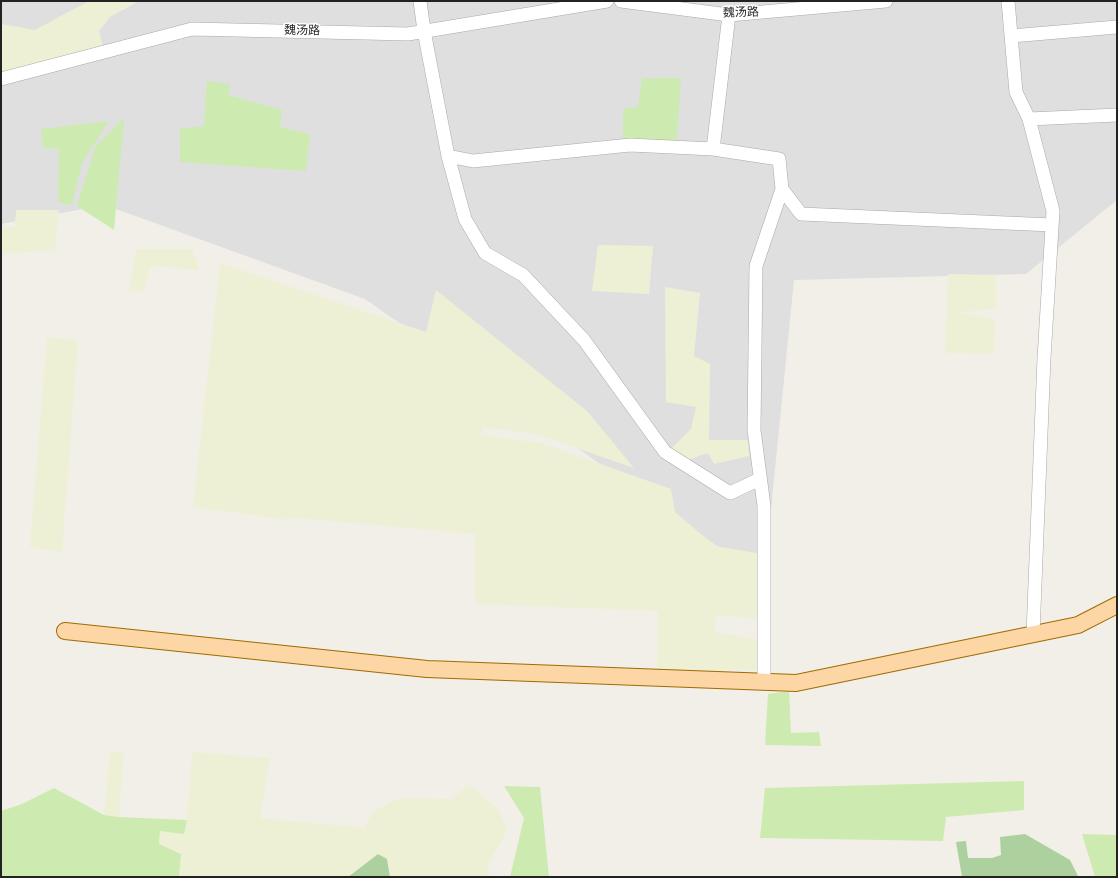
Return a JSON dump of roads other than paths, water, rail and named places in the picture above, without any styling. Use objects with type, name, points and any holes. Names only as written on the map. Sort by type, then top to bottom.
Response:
[{"type":"main road","points":[[65,631],[427,669],[796,683],[1078,625],[1117,605]]},
{"type":"street","points":[[420,1],[424,31],[448,156],[465,219],[485,253],[522,275],[584,340],[665,452],[730,493],[760,479]]},
{"type":"street","name":"魏汤路","points":[[1,79],[192,29],[408,34],[607,1]]},
{"type":"street","name":"魏汤路","points":[[622,1],[729,15],[886,1]]},
{"type":"street","points":[[1008,1],[1016,92],[1029,119],[1053,211],[1044,358],[1033,634]]},
{"type":"street","points":[[712,149],[729,15]]},
{"type":"street","points":[[1011,36],[1117,27]]},
{"type":"street","points":[[1029,119],[1117,115]]},
{"type":"street","points":[[448,156],[473,161],[630,145],[712,149],[779,159],[782,189],[756,266],[754,430],[764,506],[764,682]]},
{"type":"street","points":[[782,189],[801,214],[1052,225]]}]
